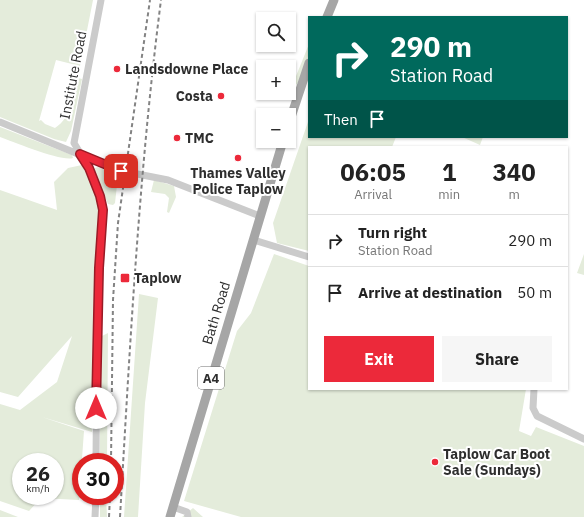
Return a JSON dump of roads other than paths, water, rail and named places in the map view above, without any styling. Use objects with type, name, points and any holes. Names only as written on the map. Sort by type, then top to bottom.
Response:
[{"type":"main road","points":[[326,16],[334,0]]},
{"type":"main road","points":[[294,108],[308,66]]},
{"type":"main road","name":"Bath Road","points":[[170,517],[281,148]]},
{"type":"street","name":"Institute Road","points":[[96,453],[97,334],[103,210],[100,196],[89,168],[74,147],[74,138],[101,0]]},
{"type":"street","points":[[0,122],[121,171],[168,180],[260,216]]},
{"type":"street","points":[[254,240],[308,257]]},
{"type":"street","points":[[534,390],[533,408],[537,416],[584,439]]},
{"type":"street","points":[[95,517],[96,505]]},
{"type":"street","points":[[173,507],[187,512],[188,517]]},
{"type":"railway","points":[[111,453],[113,300],[118,223],[150,0]]},
{"type":"railway","points":[[120,517],[141,193],[153,64],[161,0]]},
{"type":"railway","points":[[109,517],[110,505]]},
{"type":"place","name":"Landsdowne Place","points":[[117,69]]},
{"type":"place","name":"Costa","points":[[221,96]]},
{"type":"place","name":"TMC","points":[[177,138]]},
{"type":"place","name":"Thames Valley Police Taplow","points":[[238,158]]},
{"type":"place","name":"Taplow","points":[[125,278]]},
{"type":"place","name":"Taplow Car Boot Sale (Sundays)","points":[[435,462]]}]
